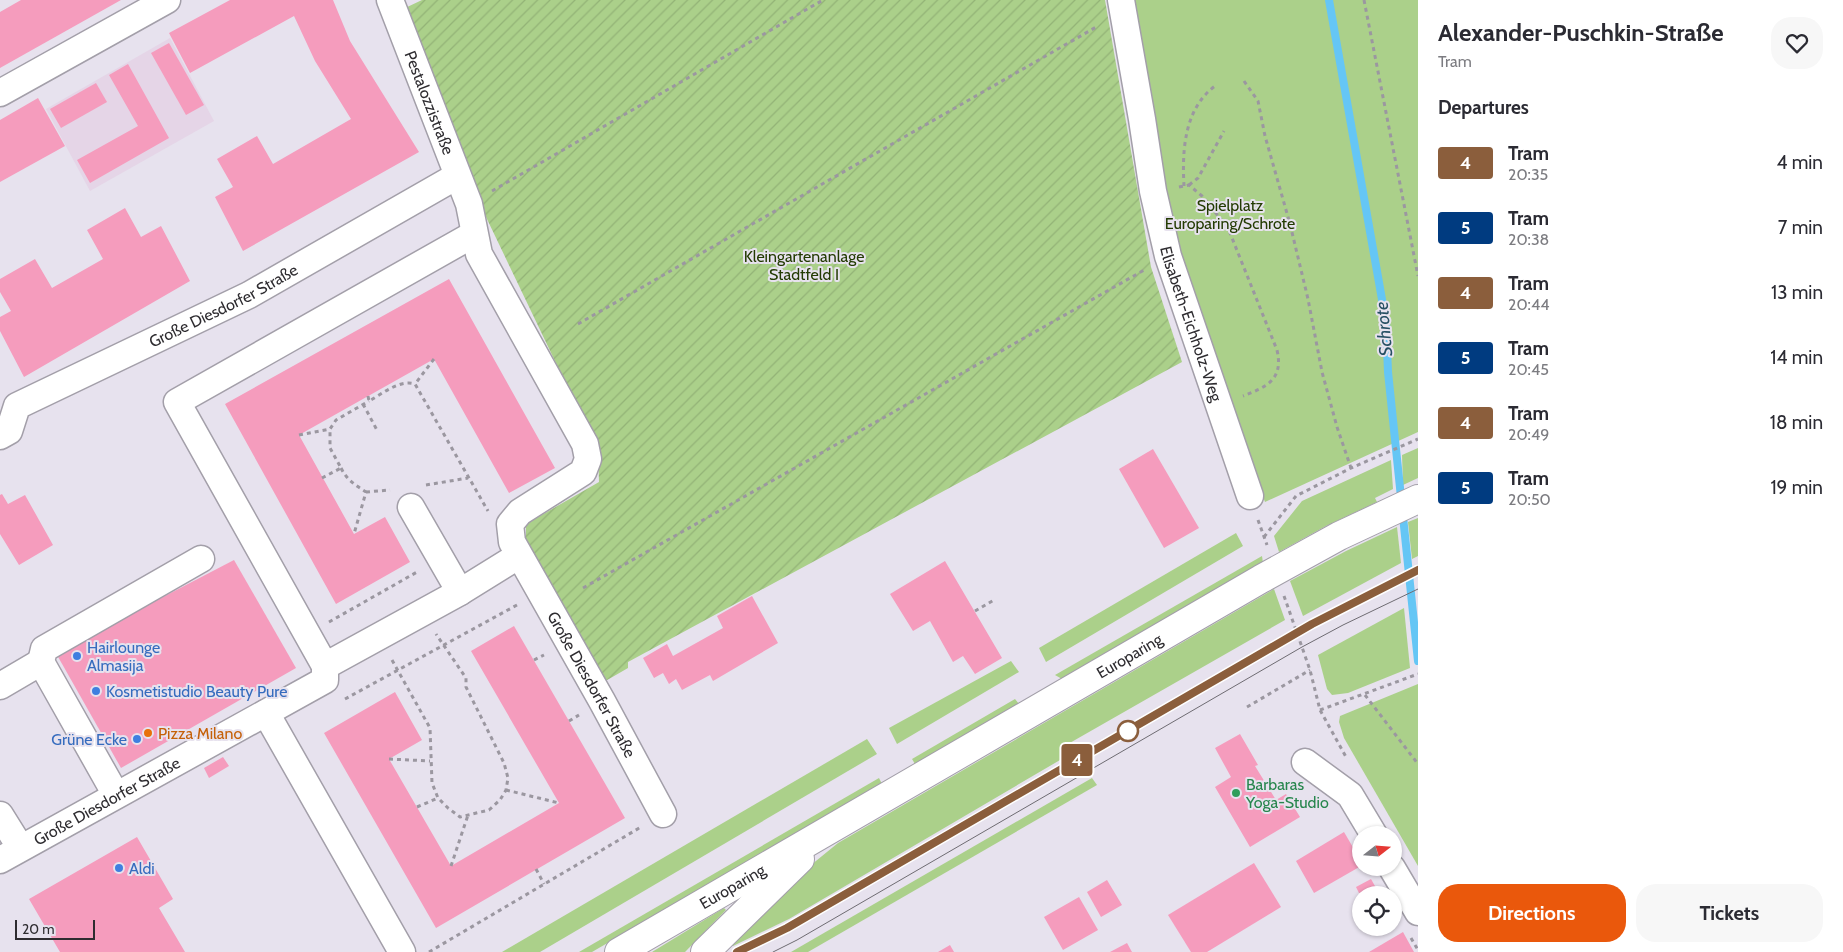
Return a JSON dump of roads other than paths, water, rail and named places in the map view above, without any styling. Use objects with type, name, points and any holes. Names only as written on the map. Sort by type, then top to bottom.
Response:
[{"type":"main road","name":"Europaring","points":[[619,952],[1261,579],[1339,536],[1418,499]]},
{"type":"main road","name":"Europaring","points":[[705,952],[798,861],[845,821]]},
{"type":"street","points":[[0,93],[167,0]]},
{"type":"street","name":"Pestalozzistraße","points":[[390,0],[469,204],[474,234]]},
{"type":"street","name":"Elisabeth-Eichholz-Weg","points":[[1122,6],[1153,191],[1168,256],[1250,496]]},
{"type":"street","name":"Große Diesdorfer Straße","points":[[0,436],[8,431],[17,406],[249,295],[457,176]]},
{"type":"street","points":[[474,234],[177,402],[325,666],[460,592],[518,556]]},
{"type":"street","name":"Große Diesdorfer Straße","points":[[474,234],[479,254],[584,444],[588,459],[583,472],[520,512],[510,524],[512,542],[518,556],[602,701],[663,814]]},
{"type":"street","points":[[411,507],[460,592]]},
{"type":"street","points":[[116,795],[41,662],[44,649],[200,559]]},
{"type":"street","points":[[0,686],[41,662]]},
{"type":"street","name":"Große Diesdorfer Straße","points":[[10,854],[325,680],[325,666]]},
{"type":"street","points":[[266,713],[402,952]]},
{"type":"street","points":[[1305,762],[1350,795],[1369,826]]},
{"type":"street","points":[[0,815],[10,854]]},
{"type":"street","points":[[1397,876],[1418,912]]},
{"type":"waterway","name":"Schrote","points":[[1329,0],[1386,322],[1388,372],[1418,661]]},
{"type":"tram line","points":[[737,952],[787,928],[1312,624],[1418,570]]},
{"type":"tram line","name":"4","points":[[737,952],[787,928],[1312,624],[1418,570]]},
{"type":"tram line","points":[[773,952],[797,940],[1302,647],[1418,589]]},
{"type":"place","name":"Hairlounge Almasija","points":[[77,656]]},
{"type":"place","name":"Kosmetistudio Beauty Pure","points":[[96,691]]},
{"type":"place","name":"Pizza Milano","points":[[148,733]]},
{"type":"place","name":"Grüne Ecke","points":[[137,739]]},
{"type":"place","name":"Barbaras Yoga-Studio","points":[[1236,793]]},
{"type":"place","name":"Aldi","points":[[119,868]]},
{"type":"park label","name":"Spielplatz Europaring/Schrote","points":[[1230,214]]},
{"type":"park label","name":"Kleingartenanlage Stadtfeld I","points":[[804,265]]}]
